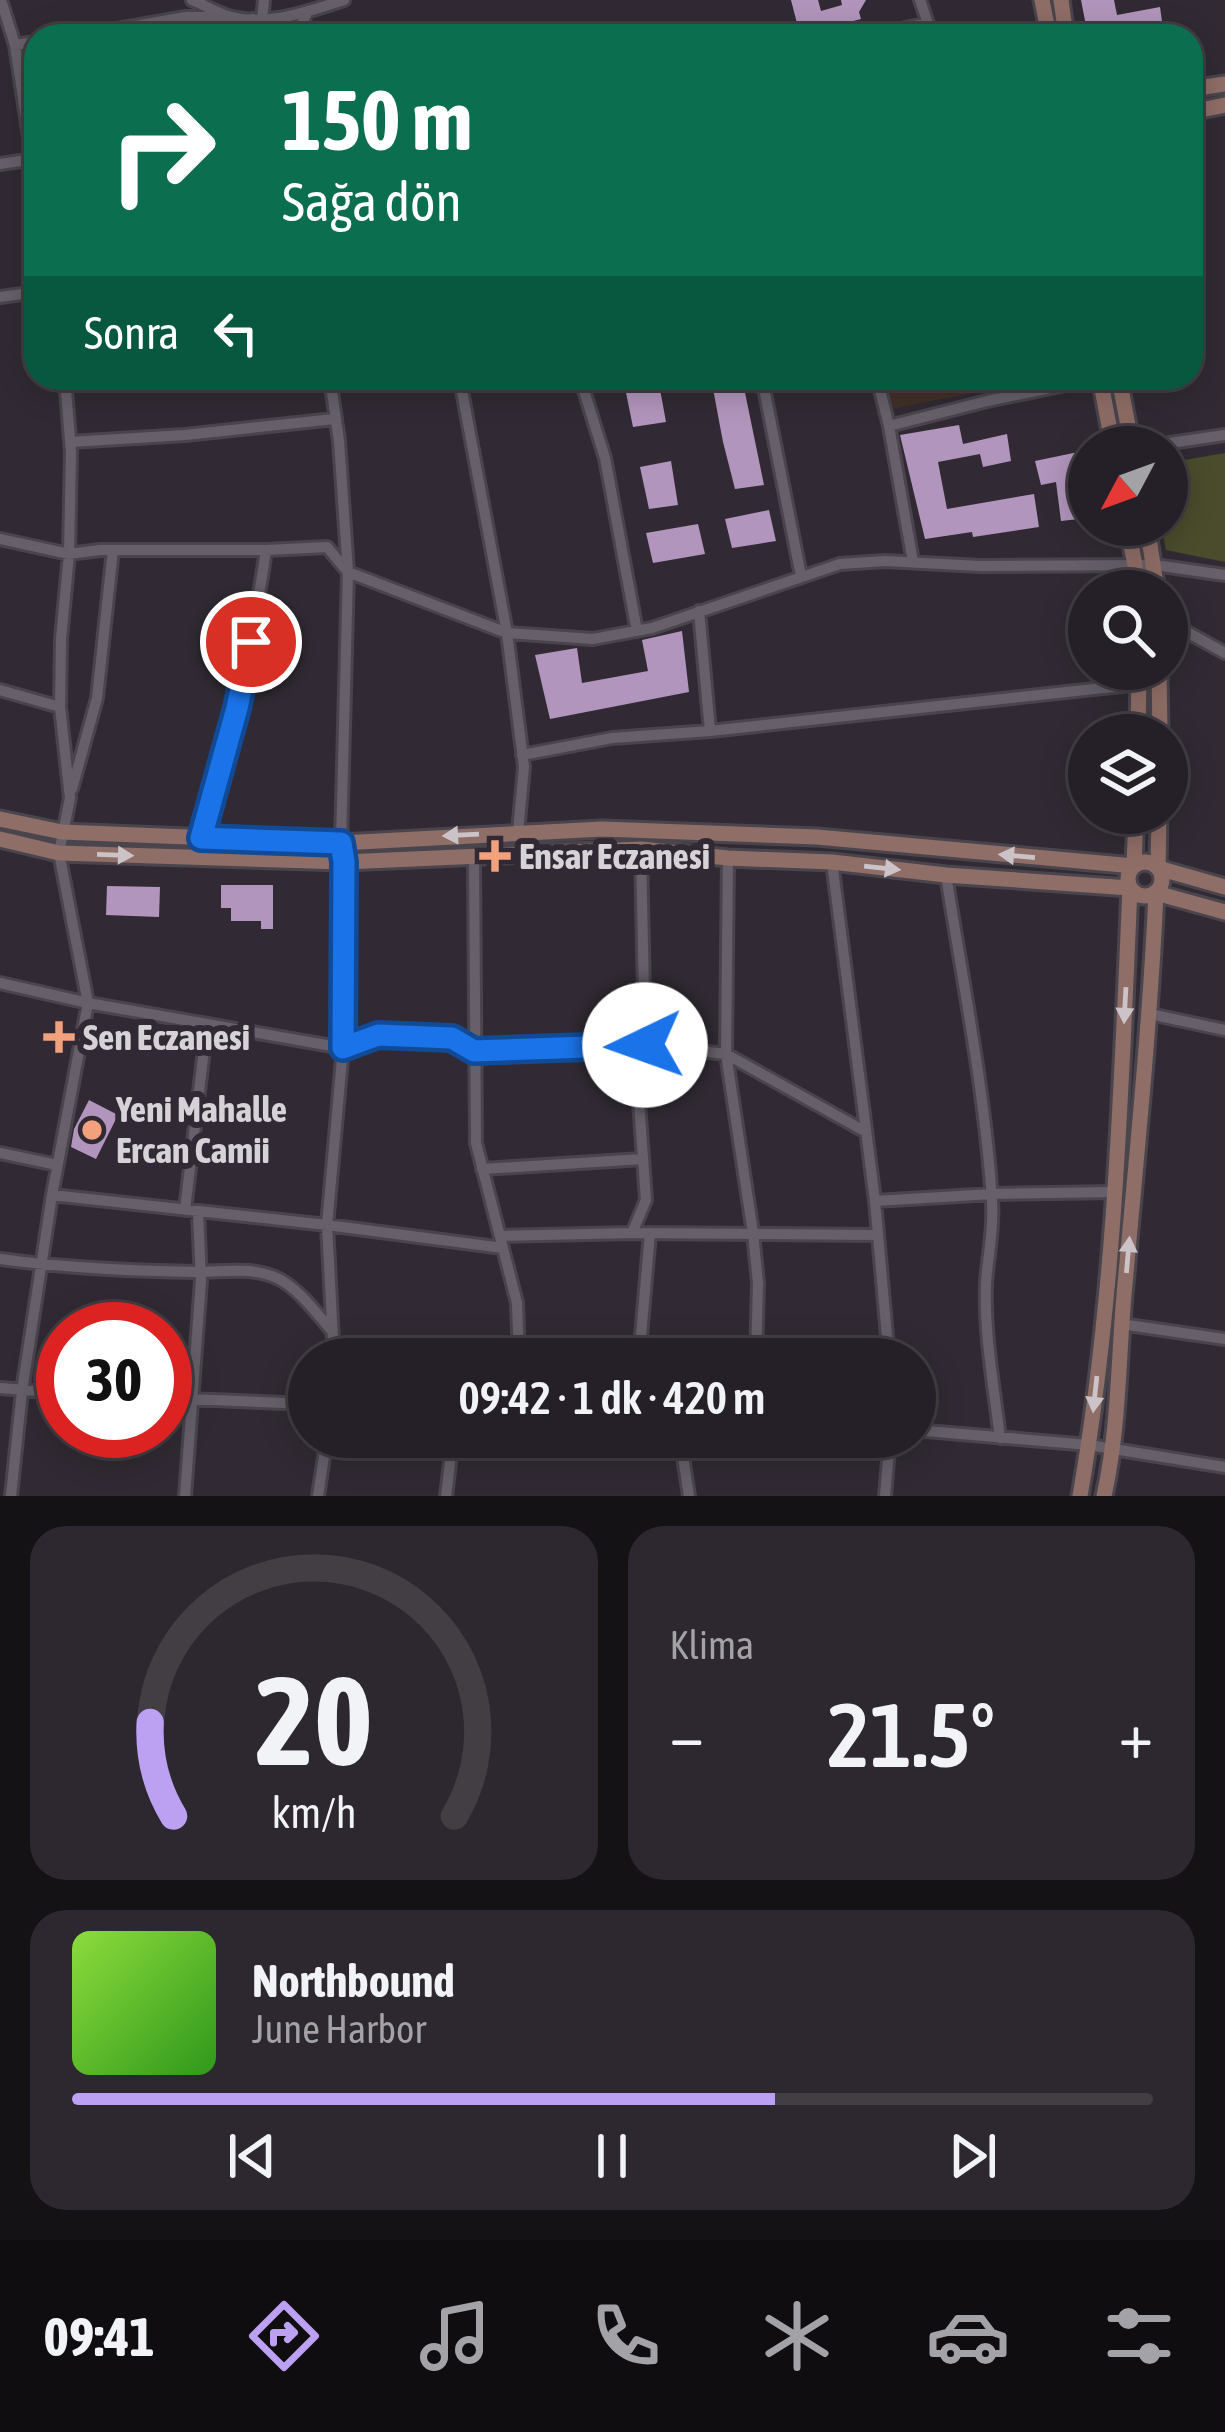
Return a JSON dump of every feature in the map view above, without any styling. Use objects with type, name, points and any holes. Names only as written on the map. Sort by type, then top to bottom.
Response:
[{"type":"main road","points":[[1102,390],[1109,426]]},
{"type":"main road","points":[[1121,390],[1128,426]]},
{"type":"main road","points":[[1131,546],[1135,570]]},
{"type":"main road","points":[[1151,546],[1155,570]]},
{"type":"main road","points":[[0,819],[62,832],[341,843],[602,829],[817,837],[1134,866],[1144,862],[1225,887]]},
{"type":"main road","points":[[1080,1496],[1116,1192],[1128,879],[1134,866],[1135,834]]},
{"type":"main road","points":[[1104,1496],[1114,1449],[1156,893],[1162,878],[1157,868],[1158,834]]},
{"type":"main road","points":[[0,839],[59,853],[344,862],[640,848],[1130,888],[1139,896],[1156,893],[1225,912]]},
{"type":"street","points":[[1,0],[24,99]]},
{"type":"street","points":[[192,0],[229,16]]},
{"type":"street","points":[[258,24],[265,0]]},
{"type":"street","points":[[146,24],[186,17],[258,20],[344,0]]},
{"type":"street","points":[[920,0],[928,22],[920,24]]},
{"type":"street","points":[[302,24],[308,11]]},
{"type":"street","points":[[15,45],[24,44]]},
{"type":"street","points":[[66,390],[69,554],[60,706],[70,798]]},
{"type":"street","points":[[331,390],[348,572],[341,843],[343,1048],[327,1225],[334,1338]]},
{"type":"street","points":[[584,390],[605,458],[637,631]]},
{"type":"street","points":[[764,390],[801,576]]},
{"type":"street","points":[[880,390],[913,562]]},
{"type":"street","points":[[889,426],[1041,390]]},
{"type":"street","points":[[462,391],[506,633],[524,767],[518,832]]},
{"type":"street","points":[[70,442],[334,418]]},
{"type":"street","points":[[1188,440],[1225,435]]},
{"type":"street","points":[[0,538],[69,554],[327,547],[348,572],[506,633],[593,639],[637,631],[840,564],[1155,565],[1225,575]]},
{"type":"street","points":[[11,1496],[41,1264],[88,1003],[59,853],[98,698],[113,550]]},
{"type":"street","points":[[201,838],[237,708],[266,550]]},
{"type":"street","points":[[699,611],[710,731]]},
{"type":"street","points":[[1188,633],[1225,653]]},
{"type":"street","points":[[522,754],[612,738],[710,731],[1068,685]]},
{"type":"street","points":[[0,690],[60,706]]},
{"type":"street","points":[[632,1232],[646,1200],[639,1102],[645,1045],[640,848]]},
{"type":"street","points":[[474,857],[476,1143],[518,1304],[519,1338]]},
{"type":"street","points":[[728,858],[726,1054],[753,1233],[757,1338]]},
{"type":"street","points":[[832,862],[875,1201],[887,1338]]},
{"type":"street","points":[[946,875],[992,1194],[987,1320],[1000,1438]]},
{"type":"street","points":[[0,983],[343,1048],[378,1035],[452,1038],[474,1051],[645,1045],[726,1054],[866,1132]]},
{"type":"street","points":[[1150,1014],[1225,1030]]},
{"type":"street","points":[[192,1385],[200,1272],[192,1211],[207,1024]]},
{"type":"street","points":[[0,1153],[57,1165]]},
{"type":"street","points":[[482,1169],[644,1160]]},
{"type":"street","points":[[875,1201],[1116,1192]]},
{"type":"street","points":[[52,1195],[502,1242],[632,1232],[878,1235]]},
{"type":"street","points":[[642,1338],[650,1233]]},
{"type":"street","points":[[0,1259],[200,1272],[243,1269],[280,1280],[334,1334]]},
{"type":"street","points":[[1121,1324],[1225,1339]]},
{"type":"street","points":[[0,1388],[36,1392]]},
{"type":"street","points":[[192,1399],[288,1403]]},
{"type":"street","points":[[936,1432],[1089,1445],[1225,1468]]},
{"type":"street","points":[[185,1496],[187,1458]]},
{"type":"street","points":[[318,1496],[324,1458]]},
{"type":"street","points":[[446,1496],[451,1458]]},
{"type":"street","points":[[683,1458],[689,1496]]},
{"type":"street","points":[[885,1496],[888,1458]]},
{"type":"shaded area","points":[[887,390],[988,390],[891,409]]},
{"type":"green space","points":[[1225,453],[1225,562],[1166,550],[1165,546],[1188,546],[1188,459]]},
{"type":"building","points":[[791,0],[818,0],[821,11],[842,5],[841,0],[866,0],[859,12],[861,19],[797,24]]},
{"type":"building","points":[[1081,0],[1114,0],[1117,15],[1160,7],[1162,24],[1086,24]]},
{"type":"building","points":[[625,390],[660,390],[666,422],[633,427]]},
{"type":"building","points":[[713,390],[744,390],[764,485],[735,489]]},
{"type":"building","points":[[959,425],[963,444],[1007,434],[1011,461],[983,467],[980,454],[938,462],[947,509],[1034,494],[1039,527],[925,539],[900,435]]},
{"type":"building","points":[[1068,454],[1068,520],[1061,521],[1056,482],[1041,485],[1035,461]]},
{"type":"building","points":[[671,461],[678,505],[649,509],[640,467]]},
{"type":"building","points":[[769,510],[776,541],[732,548],[725,519]]},
{"type":"building","points":[[698,524],[705,554],[653,563],[646,533]]},
{"type":"building","points":[[682,631],[689,692],[550,719],[535,655],[577,648],[582,683],[648,671],[642,640]]},
{"type":"building","points":[[221,885],[273,885],[273,929],[261,929],[261,921],[231,921],[231,908],[221,908]]},
{"type":"building","points":[[107,886],[160,887],[159,917],[106,915]]},
{"type":"building","name":"Yeni Mahalle Ercan Camii","points":[[89,1100],[118,1115],[96,1159],[71,1147],[74,1129]]},
{"type":"place","name":"Ensar Eczanesi","points":[[495,856]]},
{"type":"place","name":"Sen Eczanesi","points":[[59,1037]]},
{"type":"place","name":"Yeni Mahalle Ercan Camii","points":[[92,1130]]},
{"type":"route","points":[[251,642],[201,838],[341,843],[343,1048],[378,1035],[452,1038],[474,1051],[645,1045]]}]
